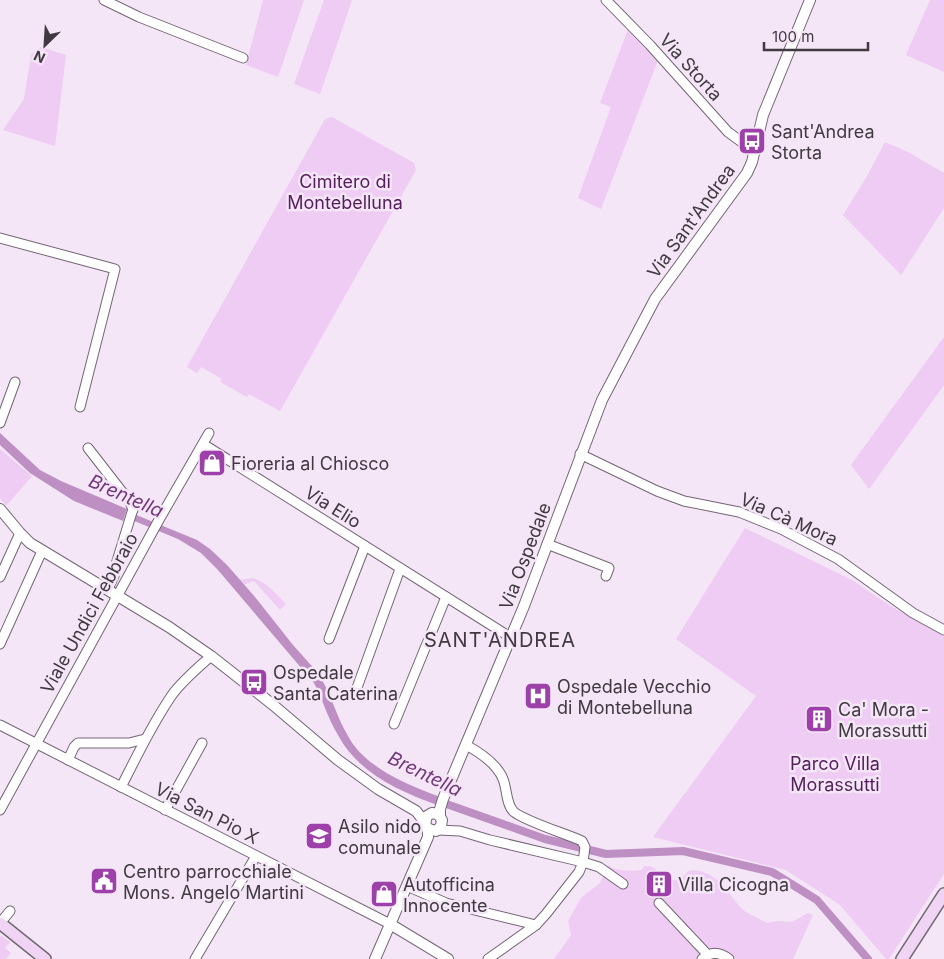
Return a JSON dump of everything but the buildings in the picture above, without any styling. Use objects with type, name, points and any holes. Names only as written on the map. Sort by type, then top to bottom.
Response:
[{"type":"main road","points":[[902,959],[944,894]]},
{"type":"main road","points":[[0,923],[45,959]]},
{"type":"street","points":[[104,0],[139,17],[243,58]]},
{"type":"street","name":"Via Storta","points":[[606,0],[650,45],[728,132],[754,151]]},
{"type":"street","name":"Via Sant'Andrea","points":[[580,454],[602,400],[655,299],[747,173],[763,115],[810,0]]},
{"type":"street","points":[[0,238],[115,269],[80,408]]},
{"type":"street","points":[[0,422],[15,382]]},
{"type":"street","name":"Viale Undici Febbraio","points":[[0,810],[209,433]]},
{"type":"street","name":"Via Elio","points":[[202,444],[510,637]]},
{"type":"street","points":[[88,448],[130,502],[133,511],[119,551],[114,576],[108,589]]},
{"type":"street","name":"Via Cà Mora","points":[[580,454],[657,491],[684,501],[739,512],[781,529],[838,559],[913,613],[944,630]]},
{"type":"street","name":"Via Ospedale","points":[[438,811],[526,602],[580,454]]},
{"type":"street","points":[[0,509],[20,533],[42,551],[169,626],[211,656],[272,704],[338,760],[378,789],[417,812],[431,830],[460,830],[490,840],[583,862],[599,867],[623,884]]},
{"type":"street","points":[[0,577],[20,533]]},
{"type":"street","points":[[547,544],[609,568],[606,576]]},
{"type":"street","points":[[329,640],[365,546]]},
{"type":"street","points":[[0,644],[42,551]]},
{"type":"street","points":[[354,696],[400,569]]},
{"type":"street","points":[[394,724],[446,597]]},
{"type":"street","points":[[121,787],[145,739],[173,694],[211,656]]},
{"type":"street","name":"Via San Pio X","points":[[0,726],[390,924]]},
{"type":"street","points":[[68,760],[78,743],[130,743],[145,739]]},
{"type":"street","points":[[165,810],[202,743]]},
{"type":"street","points":[[466,745],[479,753],[497,769],[503,779],[514,812],[582,841],[585,847],[583,862],[578,872],[546,914],[536,925],[488,959]]},
{"type":"street","points":[[409,806],[438,811],[460,830]]},
{"type":"street","points":[[375,959],[426,841],[428,834],[427,816],[438,811]]},
{"type":"street","points":[[426,841],[442,824],[438,811]]},
{"type":"street","points":[[195,959],[256,856]]},
{"type":"street","points":[[407,886],[446,903],[536,925]]},
{"type":"street","points":[[659,903],[705,956],[721,954],[729,959]]},
{"type":"street","points":[[0,923],[10,911]]},
{"type":"street","points":[[390,924],[448,959]]},
{"type":"green space","points":[[263,0],[304,0],[278,77],[246,65]]},
{"type":"green space","points":[[324,0],[352,0],[320,94],[294,84]]},
{"type":"green space","points":[[930,0],[944,0],[944,72],[906,55]]},
{"type":"green space","points":[[629,27],[658,60],[601,209],[578,198],[611,107],[600,103]]},
{"type":"green space","points":[[41,47],[66,55],[55,146],[3,130],[24,99],[31,55]]},
{"type":"green space","name":"Cimitero di Montebelluna","points":[[332,117],[414,163],[416,170],[280,411],[249,394],[247,397],[220,382],[222,379],[201,367],[197,373],[187,367],[325,119]]},
{"type":"green space","points":[[885,142],[908,152],[944,173],[944,208],[901,275],[843,215]]},
{"type":"green space","points":[[944,337],[944,385],[869,489],[851,465]]},
{"type":"green space","points":[[0,449],[32,476],[6,506],[0,498]]},
{"type":"green space","name":"Parco Villa Morassutti","points":[[745,528],[852,580],[889,605],[944,636],[944,874],[889,959],[886,959],[840,905],[786,870],[653,837],[756,696],[676,639]]},
{"type":"green space","points":[[252,578],[266,585],[286,604],[280,610],[254,581],[243,585],[239,580]]},
{"type":"green space","points":[[608,865],[615,869],[629,871],[642,870],[644,866],[650,866],[669,880],[681,878],[691,870],[707,873],[725,888],[740,907],[767,923],[777,921],[792,922],[808,913],[813,915],[793,959],[737,959],[725,951],[707,948],[696,959],[554,959],[571,935],[568,921],[581,898],[600,883]]},
{"type":"green space","points":[[0,935],[10,942],[5,948],[11,953],[6,959],[0,959]]},
{"type":"shaded area","points":[[0,433],[40,470],[127,509],[123,521],[74,501],[30,473],[0,445]]},
{"type":"shaded area","points":[[134,514],[197,540],[227,565],[318,673],[348,736],[356,747],[365,757],[388,774],[440,797],[437,805],[394,787],[368,770],[357,760],[346,748],[334,729],[314,683],[218,570],[201,553],[178,539],[132,520]]},
{"type":"waterway","name":"Brentella","points":[[438,801],[545,839],[606,854],[683,851],[772,872],[817,900],[868,959]]},
{"type":"place","name":"Sant'Andrea Storta","points":[[752,141]]},
{"type":"place","name":"Fioreria al Chiosco","points":[[212,463]]},
{"type":"place","name":"Ospedale Santa Caterina","points":[[254,682]]},
{"type":"place","name":"Ospedale Vecchio di Montebelluna","points":[[538,696]]},
{"type":"place","name":"Ca' Mora - Morassutti","points":[[819,719]]},
{"type":"place","name":"Asilo nido comunale","points":[[319,836]]},
{"type":"place","name":"Centro parrocchiale Mons. Angelo Martini","points":[[104,881]]},
{"type":"place","name":"Villa Cicogna","points":[[659,884]]},
{"type":"place","name":"Autofficina Innocente","points":[[384,894]]},
{"type":"district","name":"SANT'ANDREA","points":[[500,640]]}]
